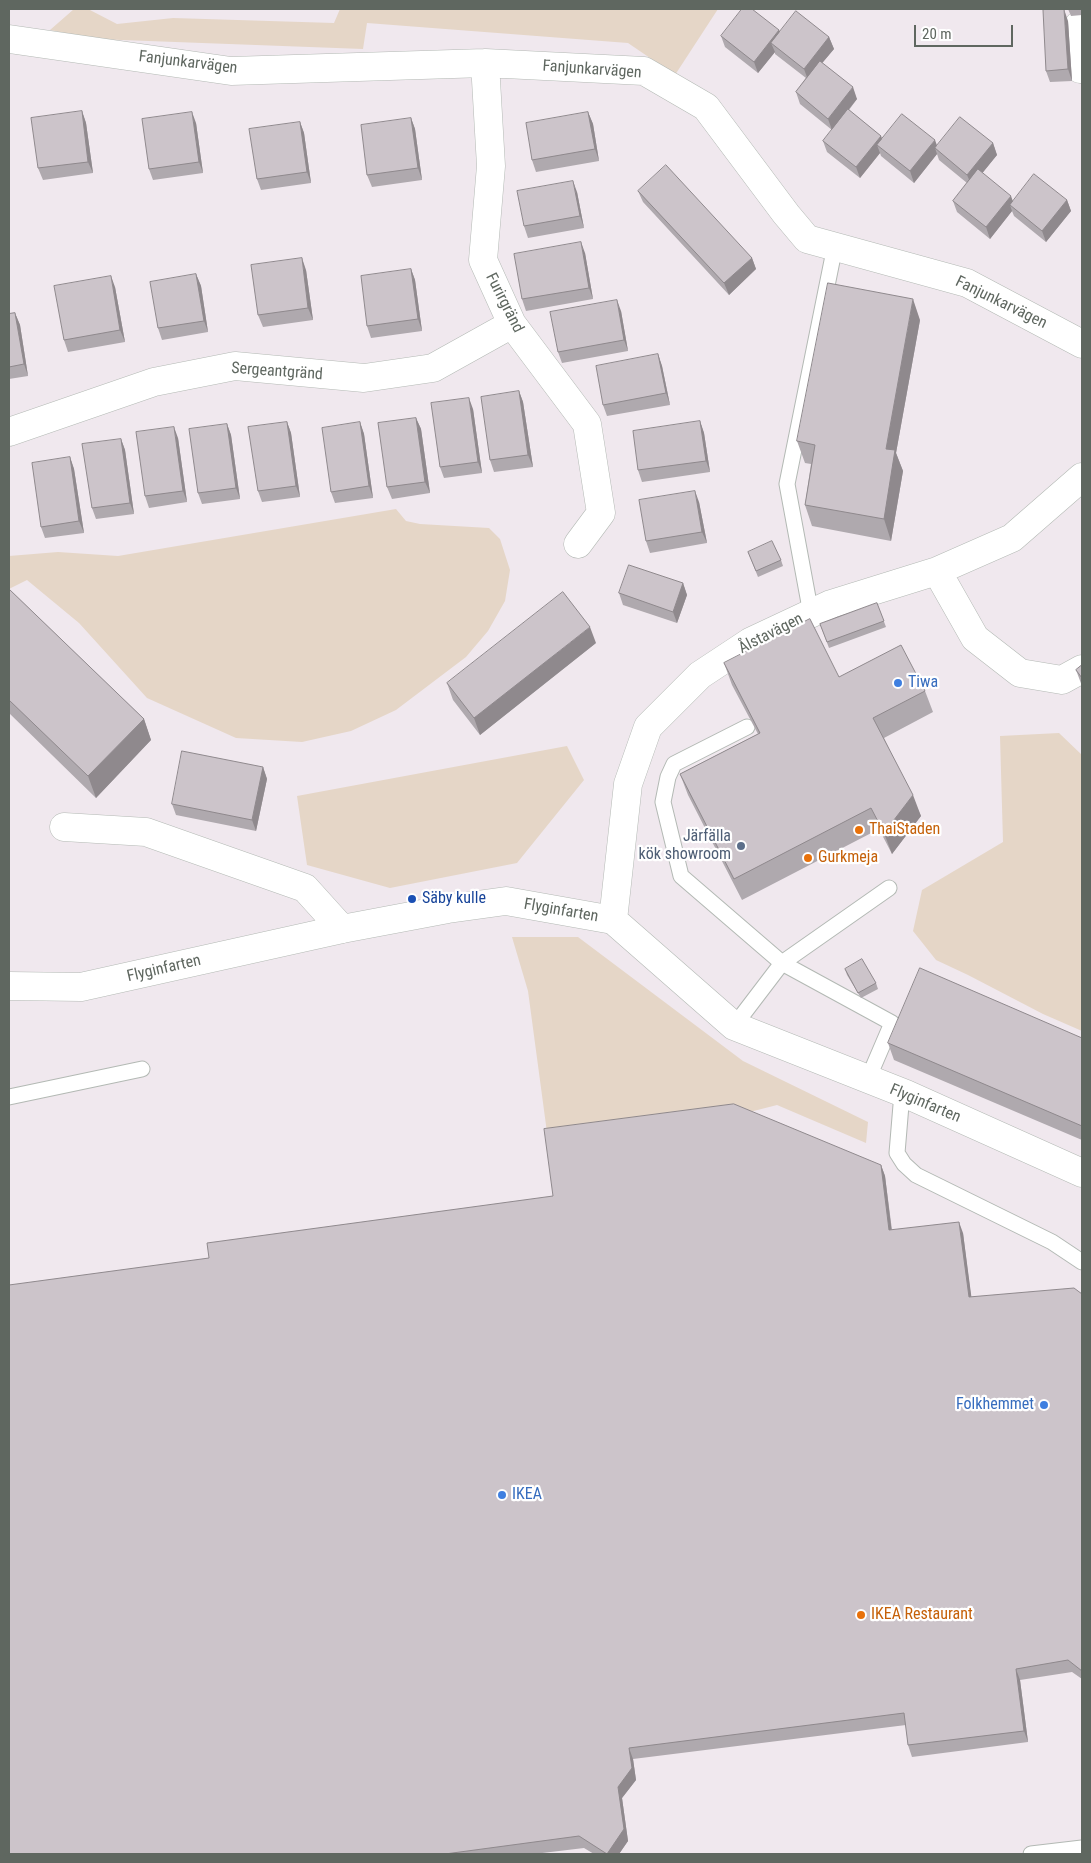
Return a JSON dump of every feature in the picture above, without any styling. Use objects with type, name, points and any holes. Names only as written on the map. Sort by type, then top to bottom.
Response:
[{"type":"street","points":[[1082,25],[1079,25],[1079,34],[1080,69],[1082,69]]},
{"type":"street","name":"Fanjunkarvägen","points":[[9,39],[231,71],[485,64],[644,71],[706,107],[807,239],[967,282],[1082,344]]},
{"type":"street","name":"Furirgränd","points":[[485,64],[491,166],[483,260],[512,324],[587,424],[601,513],[578,544]]},
{"type":"street","name":"Sergeantgränd","points":[[9,432],[154,382],[235,366],[364,378],[433,368],[512,324]]},
{"type":"street","name":"Ålstavägen","points":[[613,920],[628,784],[648,727],[700,675],[750,642],[831,604],[937,572],[1012,538],[1082,478]]},
{"type":"street","points":[[937,572],[975,638],[1020,673],[1062,680],[1082,669]]},
{"type":"street","points":[[64,827],[146,832],[305,888],[342,929]]},
{"type":"street","name":"Flyginfarten","points":[[9,986],[81,987],[342,929],[448,909],[506,902],[613,920],[734,1026],[902,1093],[1082,1174]]},
{"type":"lane","points":[[810,614],[787,484],[835,246]]},
{"type":"lane","points":[[747,727],[674,764],[668,777],[663,802],[681,876],[782,963],[892,1023],[868,1079]]},
{"type":"lane","points":[[734,1026],[782,963],[889,888]]},
{"type":"lane","points":[[9,1097],[142,1069]]},
{"type":"lane","points":[[902,1093],[897,1153],[904,1164],[916,1175],[1052,1242],[1082,1262]]},
{"type":"lane","points":[[1031,1854],[1082,1848]]},
{"type":"shaded area","points":[[74,9],[88,9],[117,24],[173,18],[334,23],[340,9],[718,9],[675,75],[628,43],[367,23],[363,49],[95,39],[50,30]]},
{"type":"shaded area","points":[[396,509],[406,521],[420,524],[489,528],[500,539],[510,570],[505,601],[488,631],[466,657],[396,710],[351,731],[302,742],[236,738],[147,698],[79,623],[27,580],[9,589],[9,556],[58,552],[118,556]]},
{"type":"shaded area","points":[[1059,733],[1082,755],[1082,1031],[1043,1014],[936,960],[913,931],[922,890],[1003,842],[1000,736]]},
{"type":"shaded area","points":[[567,746],[584,780],[517,863],[390,888],[307,865],[297,796]]},
{"type":"shaded area","points":[[512,937],[578,937],[743,1061],[868,1122],[866,1143],[777,1105],[738,1115],[548,1140],[528,991]]},
{"type":"building","points":[[742,9],[752,9],[779,30],[754,62],[721,36]]},
{"type":"building","points":[[1064,9],[1068,69],[1046,71],[1043,10]]},
{"type":"building","points":[[796,11],[829,37],[804,69],[771,43]]},
{"type":"building","points":[[820,61],[853,87],[828,119],[796,92]]},
{"type":"building","points":[[848,109],[881,136],[856,167],[823,141]]},
{"type":"building","points":[[82,111],[88,162],[38,168],[31,118]]},
{"type":"building","points":[[192,112],[199,162],[149,169],[142,119]]},
{"type":"building","points":[[588,112],[595,149],[532,160],[526,123]]},
{"type":"building","points":[[902,114],[935,140],[910,171],[877,145]]},
{"type":"building","points":[[960,117],[993,143],[967,175],[935,148]]},
{"type":"building","points":[[411,118],[418,168],[367,175],[361,125]]},
{"type":"building","points":[[300,122],[307,172],[257,179],[249,129]]},
{"type":"building","points":[[666,165],[752,258],[724,283],[638,191]]},
{"type":"building","points":[[978,169],[1011,196],[986,227],[953,201]]},
{"type":"building","points":[[1034,174],[1067,200],[1042,231],[1010,205]]},
{"type":"building","points":[[573,181],[580,216],[524,226],[517,191]]},
{"type":"building","points":[[581,242],[589,288],[522,299],[514,254]]},
{"type":"building","points":[[302,258],[308,308],[258,315],[251,265]]},
{"type":"building","points":[[411,269],[418,319],[367,326],[361,276]]},
{"type":"building","points":[[196,274],[204,321],[158,328],[150,282]]},
{"type":"building","points":[[111,276],[120,330],[64,340],[54,286]]},
{"type":"building","points":[[828,283],[913,299],[886,449],[895,450],[884,519],[805,505],[815,445],[797,441]]},
{"type":"building","points":[[617,300],[624,340],[558,352],[550,312]]},
{"type":"building","points":[[15,313],[24,364],[9,367],[9,314]]},
{"type":"building","points":[[658,354],[666,393],[603,405],[596,366]]},
{"type":"building","points":[[519,391],[528,455],[490,460],[481,397]]},
{"type":"building","points":[[469,398],[478,462],[440,467],[431,403]]},
{"type":"building","points":[[416,418],[425,482],[387,487],[378,423]]},
{"type":"building","points":[[700,421],[706,461],[638,470],[633,431]]},
{"type":"building","points":[[287,422],[296,486],[258,491],[248,427]]},
{"type":"building","points":[[360,422],[369,486],[331,492],[322,428]]},
{"type":"building","points":[[227,424],[236,488],[198,493],[189,429]]},
{"type":"building","points":[[174,427],[183,491],[145,496],[136,432]]},
{"type":"building","points":[[121,439],[130,503],[92,508],[82,444]]},
{"type":"building","points":[[70,457],[79,521],[41,527],[32,463]]},
{"type":"building","points":[[695,491],[702,532],[646,541],[639,500]]},
{"type":"building","points":[[772,541],[781,560],[756,571],[748,552]]},
{"type":"building","points":[[629,565],[683,583],[673,612],[619,593]]},
{"type":"building","points":[[9,589],[144,719],[88,776],[9,700]]},
{"type":"building","points":[[563,592],[590,627],[474,718],[447,683]]},
{"type":"building","points":[[877,603],[884,621],[827,642],[820,624]]},
{"type":"building","points":[[810,619],[839,677],[901,645],[925,691],[873,718],[913,795],[884,833],[871,808],[734,879],[680,774],[760,733],[724,663]]},
{"type":"building","points":[[1082,665],[1082,678],[1076,670]]},
{"type":"building","points":[[182,751],[263,767],[252,820],[172,804]]},
{"type":"building","points":[[862,959],[876,983],[858,993],[845,969]]},
{"type":"building","points":[[920,968],[1082,1038],[1082,1126],[888,1043]]},
{"type":"building","name":"IKEA","points":[[734,1104],[881,1165],[889,1230],[959,1222],[969,1297],[1074,1288],[1082,1294],[1082,1671],[1068,1660],[1016,1669],[1024,1731],[908,1745],[904,1713],[629,1748],[632,1768],[618,1787],[624,1829],[607,1854],[579,1836],[445,1854],[9,1854],[9,1285],[209,1258],[207,1243],[553,1196],[544,1129]]},
{"type":"place","name":"Tiwa","points":[[898,683]]},
{"type":"place","name":"ThaiStaden","points":[[859,830]]},
{"type":"place","name":"Järfälla kök showroom","points":[[741,846]]},
{"type":"place","name":"Gurkmeja","points":[[808,858]]},
{"type":"place","name":"Säby kulle","points":[[412,899]]},
{"type":"place","name":"Folkhemmet","points":[[1044,1405]]},
{"type":"place","name":"IKEA","points":[[502,1495]]},
{"type":"place","name":"IKEA Restaurant","points":[[861,1615]]}]
